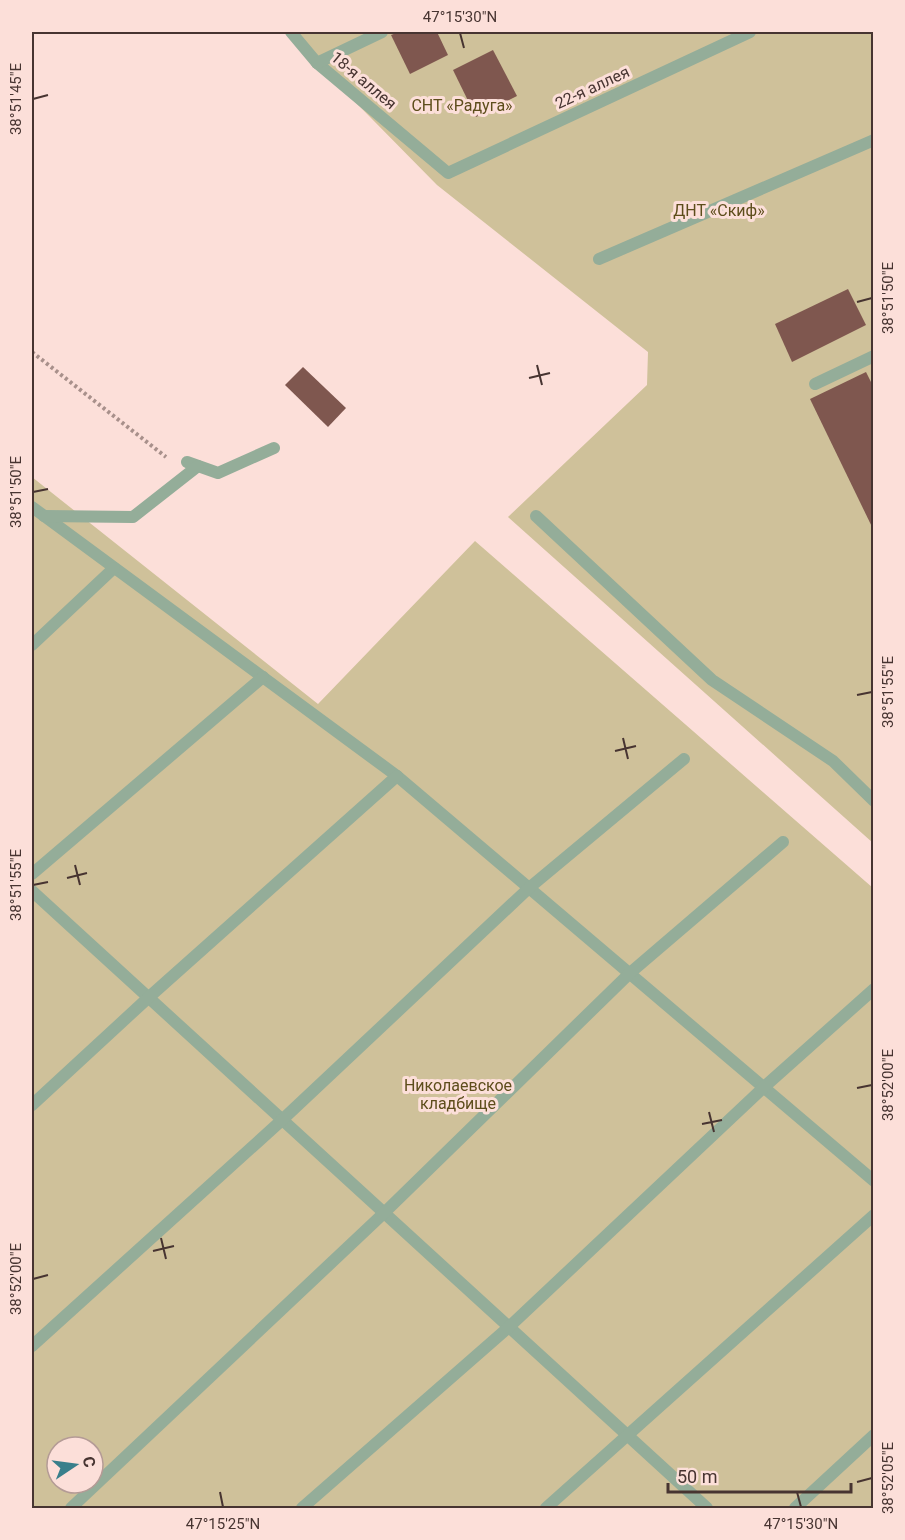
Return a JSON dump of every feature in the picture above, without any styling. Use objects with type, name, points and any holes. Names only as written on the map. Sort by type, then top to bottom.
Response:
[{"type":"lane","name":"18-я аллея","points":[[291,32],[317,63],[448,173]]},
{"type":"lane","points":[[317,63],[382,32]]},
{"type":"lane","name":"22-я аллея","points":[[448,173],[750,32]]},
{"type":"lane","points":[[599,260],[873,140]]},
{"type":"lane","points":[[815,384],[873,356]]},
{"type":"lane","points":[[44,516],[133,517],[193,464],[218,473],[274,448]]},
{"type":"lane","points":[[32,507],[397,776],[873,1181]]},
{"type":"lane","points":[[536,516],[712,680],[833,761],[873,801]]},
{"type":"lane","points":[[32,645],[114,568]]},
{"type":"lane","points":[[32,874],[263,677]]},
{"type":"lane","points":[[32,1346],[282,1120],[529,888],[684,759]]},
{"type":"lane","points":[[32,1105],[148,998],[397,776]]},
{"type":"lane","points":[[71,1509],[384,1213],[630,973],[783,842]]},
{"type":"lane","points":[[32,891],[707,1509]]},
{"type":"lane","points":[[302,1509],[509,1327],[763,1088],[873,989]]},
{"type":"lane","points":[[546,1509],[873,1215]]},
{"type":"lane","points":[[795,1509],[873,1435]]},
{"type":"path","points":[[32,352],[166,457]]},
{"type":"green space","name":"ДНТ «Скиф»","points":[[289,32],[873,32],[873,843],[508,517],[647,385],[648,352],[437,185]]},
{"type":"green space","name":"Николаевское кладбище","points":[[32,477],[318,704],[475,541],[873,888],[873,1508],[32,1508]]},
{"type":"building","points":[[399,32],[437,32],[448,55],[410,74],[391,35]]},
{"type":"building","points":[[493,50],[517,96],[476,117],[453,70]]},
{"type":"building","points":[[848,289],[866,325],[792,362],[775,324]]},
{"type":"building","points":[[303,367],[346,408],[328,427],[285,385]]},
{"type":"building","points":[[866,372],[874,388],[874,531],[810,399]]},
{"type":"park label","name":"СНТ «Радуга»","points":[[462,105]]}]
